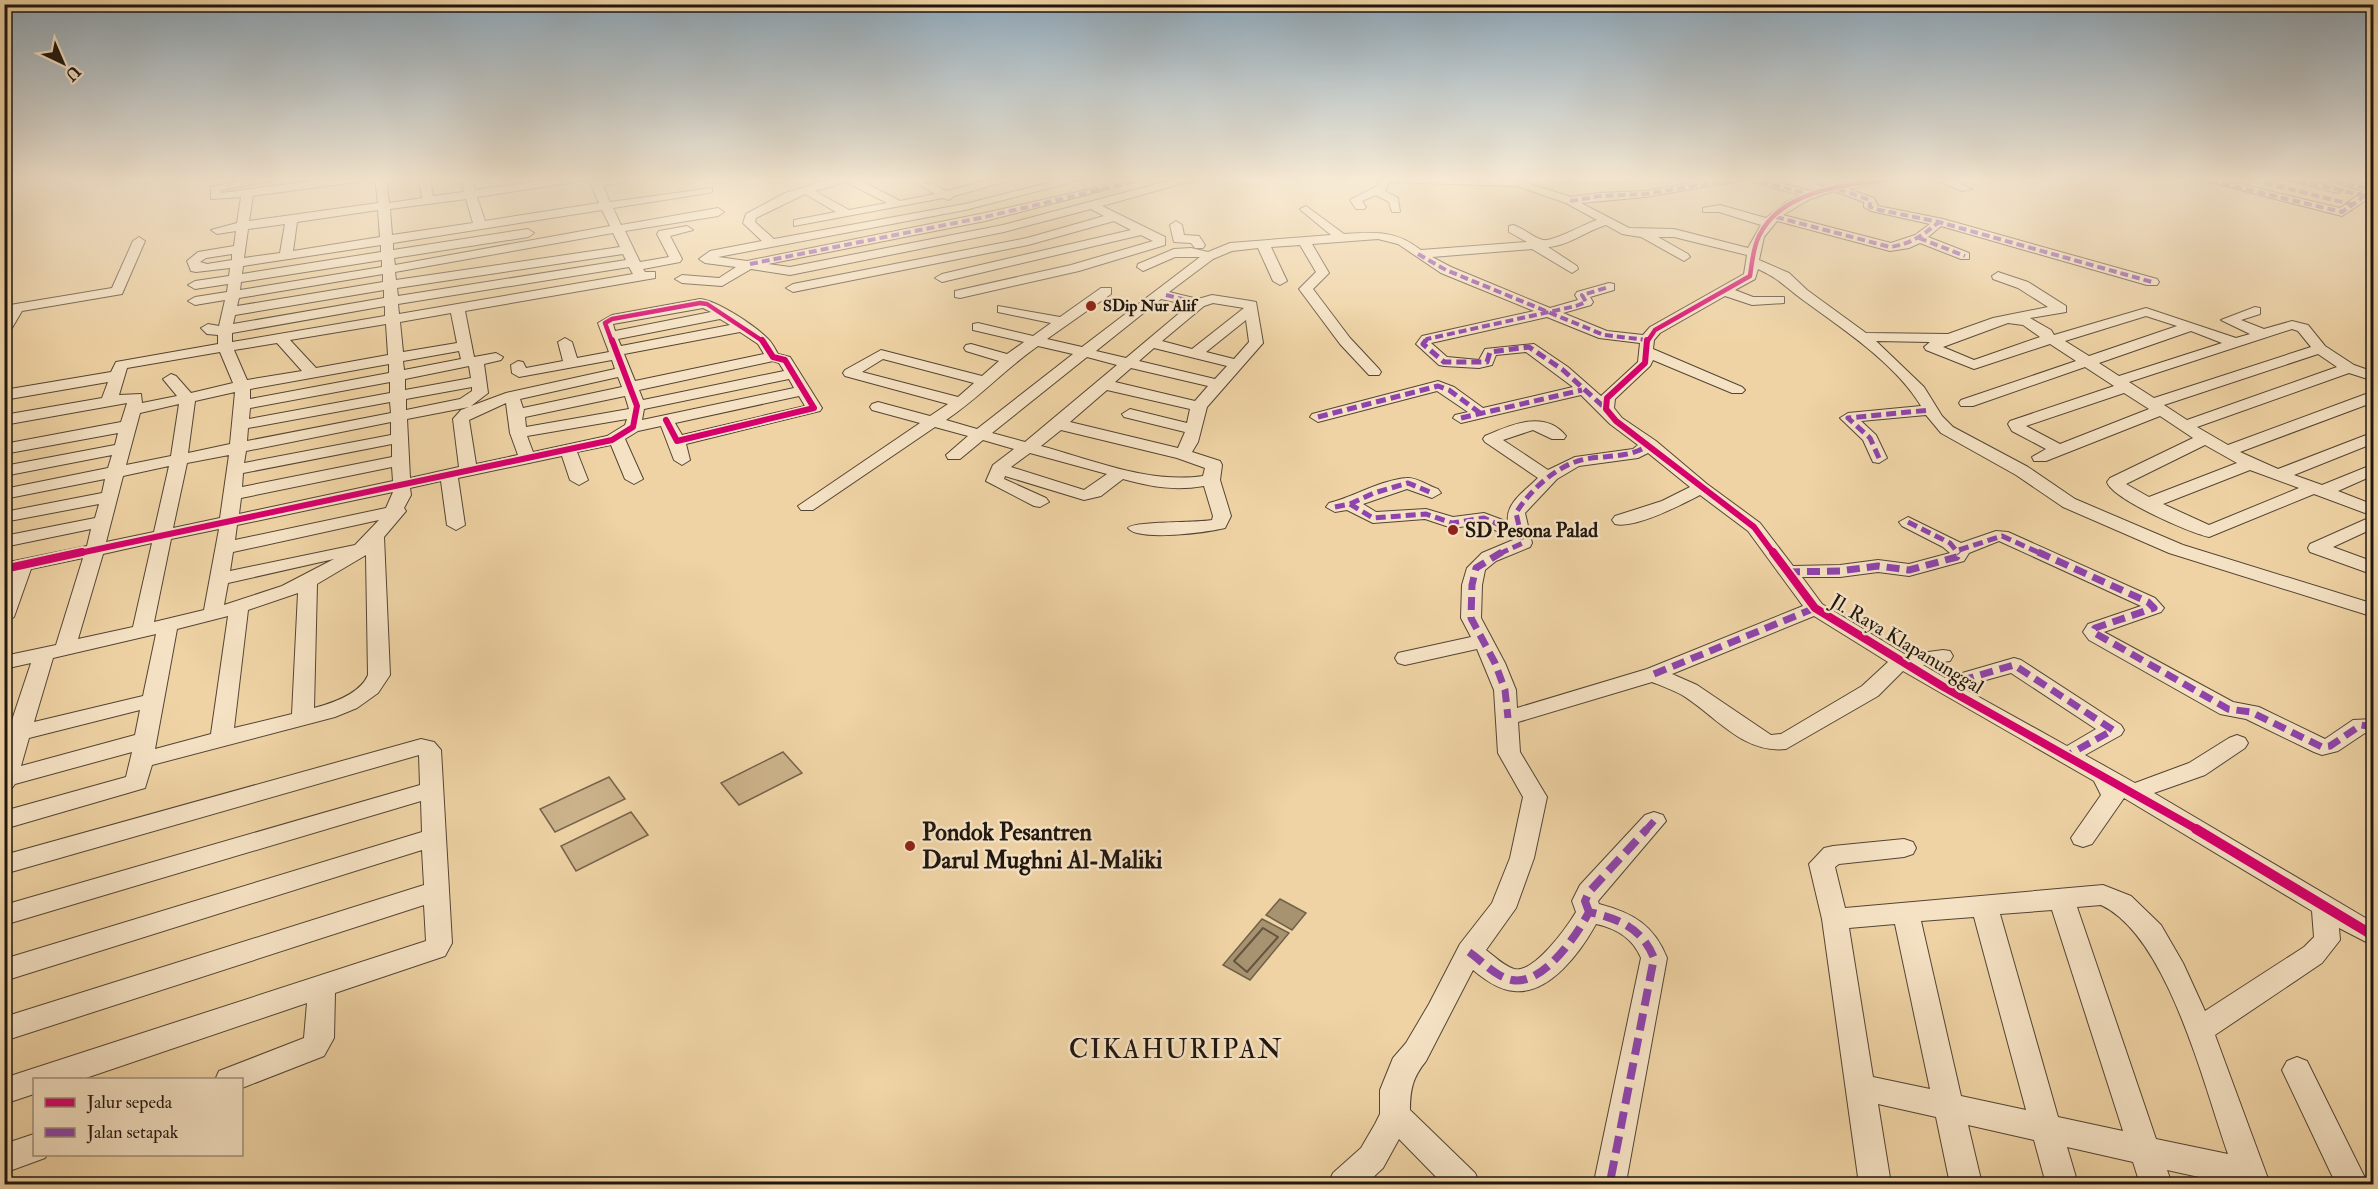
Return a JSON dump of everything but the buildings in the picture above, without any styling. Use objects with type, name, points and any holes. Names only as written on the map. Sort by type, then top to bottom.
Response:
[{"type":"street","points":[[213,613],[229,521],[243,405],[242,386],[225,347],[227,312],[233,295],[242,233]]},
{"type":"street","points":[[286,256],[288,233]]},
{"type":"street","points":[[239,249],[202,255],[193,260],[195,266],[199,268],[286,256],[310,233]]},
{"type":"street","points":[[373,233],[385,241]]},
{"type":"street","points":[[4,663],[239,606],[308,580],[345,561],[369,542],[397,511],[402,495],[399,415],[392,301],[388,285],[385,233]]},
{"type":"street","points":[[385,241],[397,233]]},
{"type":"street","points":[[495,233],[535,254]]},
{"type":"street","points":[[528,233],[535,254]]},
{"type":"street","points":[[535,254],[542,233]]},
{"type":"street","points":[[4,395],[120,364],[457,307],[535,254],[572,233]]},
{"type":"street","points":[[208,328],[212,331],[225,330],[392,301],[535,254],[572,233]]},
{"type":"street","points":[[621,233],[640,270]]},
{"type":"street","points":[[761,233],[772,244]]},
{"type":"street","points":[[821,233],[710,255],[705,259],[790,271],[977,233]]},
{"type":"street","points":[[682,279],[722,282],[750,264],[903,233]]},
{"type":"street","points":[[1014,233],[1074,268]]},
{"type":"street","points":[[790,271],[779,281],[794,291],[1055,233]]},
{"type":"street","points":[[942,278],[1131,233]]},
{"type":"street","points":[[960,294],[1074,268],[1160,244],[1161,240],[1147,233]]},
{"type":"street","points":[[1174,248],[1175,233]]},
{"type":"street","points":[[1336,233],[1343,239]]},
{"type":"street","points":[[1520,233],[1572,269]]},
{"type":"street","points":[[1418,254],[1539,245],[1562,241],[1574,233]]},
{"type":"street","points":[[1641,233],[1648,233]]},
{"type":"street","points":[[1708,233],[1716,238],[1711,243],[1752,258],[1784,276],[1802,293],[1863,338],[1919,390],[1930,410],[1956,437],[2022,471],[2085,510],[2176,549],[2373,611]]},
{"type":"street","points":[[1606,409],[1607,398],[1645,363],[1647,346],[1664,323],[1750,276],[1752,258],[1760,233]]},
{"type":"street","points":[[1844,233],[1888,247],[1900,246],[1925,233]]},
{"type":"street","points":[[1980,233],[2152,282]]},
{"type":"street","points":[[195,285],[387,255],[535,254],[640,270],[676,259],[663,234]]},
{"type":"street","points":[[1644,234],[1684,257]]},
{"type":"street","points":[[719,235],[737,250]]},
{"type":"street","points":[[813,235],[830,248],[858,276]]},
{"type":"street","points":[[954,455],[1186,279],[1187,275],[1207,255],[1239,245],[1305,243],[1385,236],[1402,241],[1418,254],[1446,270],[1604,335],[1647,346],[1737,390]]},
{"type":"street","points":[[1919,238],[1965,256]]},
{"type":"street","points":[[4,330],[10,309],[117,291],[139,241]]},
{"type":"street","points":[[1264,243],[1265,252],[1280,281]]},
{"type":"street","points":[[1305,243],[1323,273],[1306,290],[1345,341],[1374,372]]},
{"type":"street","points":[[1153,246],[1207,255]]},
{"type":"street","points":[[1143,267],[1174,248]]},
{"type":"street","points":[[195,301],[388,270],[535,254]]},
{"type":"street","points":[[227,312],[388,285],[535,254]]},
{"type":"street","points":[[1998,276],[2023,285],[2061,309],[2028,314],[1949,338],[1931,347],[1972,365],[2145,312],[2235,343]]},
{"type":"street","points":[[1545,311],[1585,303],[1581,296],[1609,287]]},
{"type":"street","points":[[807,506],[961,403],[1008,359],[1106,291]]},
{"type":"street","points":[[1724,291],[1752,301],[1779,300]]},
{"type":"street","points":[[1162,295],[1199,303]]},
{"type":"street","points":[[1040,502],[995,481],[999,469],[1014,455],[1029,448],[1058,424],[1127,361],[1199,303],[1206,299],[1245,302],[1252,308],[1256,343],[1199,406],[1190,442],[1182,454]]},
{"type":"street","points":[[682,460],[677,441],[666,420],[634,404],[605,322],[700,303],[724,314],[764,341],[773,357]]},
{"type":"street","points":[[4,494],[471,401],[480,393],[479,381],[472,362],[462,346],[457,307]]},
{"type":"street","points":[[1195,354],[1252,308]]},
{"type":"street","points":[[1003,309],[1062,321]]},
{"type":"street","name":"Jl. Raya Klapanunggal","points":[[1545,311],[1427,339],[1424,347],[1444,362],[1460,361],[1479,364],[1487,362],[1491,352],[1528,347],[1563,370],[1616,421],[1650,444],[1701,488],[1754,527],[1815,608],[1901,662],[2102,774],[2373,936]]},
{"type":"street","points":[[2256,311],[2228,320],[2264,334]]},
{"type":"street","points":[[2015,319],[2046,333],[2050,340],[2250,464],[2373,510]]},
{"type":"street","points":[[2060,450],[2018,428],[2016,424],[2235,343],[2292,325],[2300,327],[2320,349],[2349,368],[2373,377]]},
{"type":"street","points":[[1967,403],[2191,326]]},
{"type":"street","points":[[518,365],[519,373],[743,327]]},
{"type":"street","points":[[978,327],[1217,384]]},
{"type":"street","points":[[280,338],[312,373]]},
{"type":"street","points":[[1863,338],[1949,338]]},
{"type":"street","points":[[564,342],[571,364]]},
{"type":"street","points":[[1151,343],[1236,364]]},
{"type":"street","points":[[4,449],[71,437],[188,399],[242,386],[462,346]]},
{"type":"street","points":[[971,348],[1008,359]]},
{"type":"street","points":[[2040,457],[2157,407],[2320,349]]},
{"type":"street","points":[[961,403],[850,373],[881,354],[984,381]]},
{"type":"street","points":[[243,405],[496,357]]},
{"type":"street","points":[[517,414],[634,404],[773,357],[784,360],[805,390],[814,408],[677,441]]},
{"type":"street","points":[[109,400],[120,364]]},
{"type":"street","points":[[2187,426],[2349,368]]},
{"type":"street","points":[[468,470],[461,419],[467,413],[511,396],[623,372]]},
{"type":"street","points":[[518,433],[634,404],[794,373]]},
{"type":"street","points":[[142,631],[160,536],[179,459],[188,399],[171,379]]},
{"type":"street","points":[[241,425],[479,381]]},
{"type":"street","points":[[1102,384],[1199,406]]},
{"type":"street","points":[[1318,417],[1438,386],[1449,390],[1480,413]]},
{"type":"street","points":[[904,388],[871,411],[933,421],[1113,471],[1179,485],[1211,480]]},
{"type":"street","points":[[666,420],[805,390]]},
{"type":"street","points":[[1461,418],[1582,390]]},
{"type":"street","points":[[1105,435],[1152,394]]},
{"type":"street","points":[[511,396],[517,414],[518,433],[527,458]]},
{"type":"street","points":[[2227,451],[2373,396]]},
{"type":"street","points":[[4,420],[136,397],[107,497],[95,550],[20,734],[5,780]]},
{"type":"street","points":[[4,617],[14,567],[449,475],[616,437],[634,404]]},
{"type":"street","points":[[71,437],[83,405]]},
{"type":"street","points":[[1878,458],[1870,438],[1848,418],[1930,410]]},
{"type":"street","points":[[1130,414],[1194,429]]},
{"type":"street","points":[[4,449],[22,417]]},
{"type":"street","points":[[1058,424],[1212,462],[1214,465],[1211,480],[1222,516],[1216,526],[1137,528]]},
{"type":"street","points":[[1548,477],[1491,438],[1535,424],[1544,426],[1558,436]]},
{"type":"street","points":[[616,437],[634,479]]},
{"type":"street","points":[[2278,475],[2373,437]]},
{"type":"street","points":[[236,470],[399,438]]},
{"type":"street","points":[[2205,438],[2116,482],[2117,486],[2148,504],[2209,532],[2373,469]]},
{"type":"street","points":[[999,469],[1084,495],[1095,492],[1135,442]]},
{"type":"street","points":[[1344,1185],[1372,1158],[1395,1115],[1396,1080],[1439,1012],[1469,952],[1507,900],[1533,816],[1533,790],[1509,753],[1505,690],[1471,618],[1473,575],[1484,561],[1523,543],[1519,534],[1516,513],[1522,503],[1559,468],[1575,462],[1638,453],[1650,444]]},
{"type":"street","points":[[4,471],[120,449]]},
{"type":"street","points":[[568,449],[579,480]]},
{"type":"street","points":[[232,494],[400,460]]},
{"type":"street","points":[[2148,504],[2250,464]]},
{"type":"street","points":[[449,475],[456,525]]},
{"type":"street","points":[[1432,493],[1408,483],[1342,506],[1373,518],[1426,514],[1452,523],[1484,518],[1519,534]]},
{"type":"street","points":[[1621,520],[1668,506],[1701,488]]},
{"type":"street","points":[[4,516],[107,497]]},
{"type":"street","points":[[224,548],[397,511]]},
{"type":"street","points":[[2373,521],[2317,548],[2373,569]]},
{"type":"street","points":[[4,542],[101,522]]},
{"type":"street","points":[[1908,522],[1959,550],[1996,536],[2002,537],[2148,602],[2154,608],[2095,628],[2093,632],[2228,710],[2251,712],[2322,747],[2330,746],[2361,725],[2373,727]]},
{"type":"street","points":[[219,579],[369,542]]},
{"type":"street","points":[[5,780],[144,750],[222,739],[342,707],[377,682],[369,542]]},
{"type":"street","points":[[1787,572],[1840,571],[1878,566],[1909,570],[1957,557],[1959,550]]},
{"type":"street","points":[[303,718],[308,580]]},
{"type":"street","points":[[222,739],[239,606]]},
{"type":"street","points":[[1508,718],[1654,674],[1815,608]]},
{"type":"street","points":[[4,820],[135,784],[144,750],[168,625]]},
{"type":"street","points":[[1405,658],[1483,641]]},
{"type":"street","points":[[1654,674],[1689,690],[1756,738],[1768,743],[1786,741],[1870,691],[1901,662],[1943,656]]},
{"type":"street","points":[[1942,686],[2014,666],[2113,730],[2068,755]]},
{"type":"street","points":[[20,734],[154,700]]},
{"type":"street","points":[[2133,792],[2197,769],[2237,743]]},
{"type":"street","points":[[4,865],[426,747],[430,750],[430,790],[439,943],[436,948],[46,1078]]},
{"type":"street","points":[[2083,838],[2113,796],[2102,774]]},
{"type":"street","points":[[4,915],[430,790]]},
{"type":"street","points":[[1469,952],[1515,981],[1533,976],[1554,958],[1582,925],[1588,912],[1585,898],[1589,892],[1654,821]]},
{"type":"street","points":[[4,970],[433,838]]},
{"type":"street","points":[[1875,1185],[1835,919],[1822,864],[1833,855],[1904,848]]},
{"type":"street","points":[[4,1029],[436,891]]},
{"type":"street","points":[[1835,919],[2061,897],[2103,895],[2112,897],[2134,913],[2157,940],[2199,1030],[2252,1179]]},
{"type":"street","points":[[2061,897],[2156,1185]]},
{"type":"street","points":[[1984,904],[2062,1185]]},
{"type":"street","points":[[2199,1030],[2313,955],[2327,940],[2325,908]]},
{"type":"street","points":[[1588,912],[1616,918],[1629,924],[1651,946],[1654,958],[1611,1177],[1613,1185]]},
{"type":"street","points":[[1906,912],[1966,1185]]},
{"type":"street","points":[[234,1078],[314,1047],[320,1038],[321,986]]},
{"type":"street","points":[[2297,1070],[2352,1185]]},
{"type":"street","points":[[4,1091],[33,1081]]},
{"type":"street","points":[[1860,1087],[2146,1151],[2252,1179]]},
{"type":"street","points":[[1395,1115],[1464,1185]]},
{"type":"street","points":[[4,1159],[33,1148]]},
{"type":"shaded area","points":[[783,752],[802,773],[739,805],[721,783]]},
{"type":"shaded area","points":[[609,777],[625,799],[555,832],[540,809]]},
{"type":"shaded area","points":[[631,812],[648,835],[576,871],[561,846]]},
{"type":"water","points":[[1280,899],[1306,913],[1292,930],[1266,915]]},
{"type":"water","points":[[1262,919],[1289,933],[1250,980],[1223,965]]},
{"type":"marked path","points":[[750,264],[903,233]]},
{"type":"marked path","points":[[1846,233],[1890,247],[1905,245],[1925,233]]},
{"type":"marked path","points":[[1980,233],[2152,282]]},
{"type":"marked path","points":[[1919,238],[1965,256]]},
{"type":"marked path","points":[[1418,254],[1446,270],[1604,335],[1647,340]]},
{"type":"marked path","points":[[1606,409],[1563,370],[1529,347],[1490,352],[1487,362],[1479,364],[1460,361],[1444,362],[1423,344],[1427,339],[1576,306],[1586,302],[1582,295],[1609,287]]},
{"type":"marked path","points":[[1166,295],[1199,303]]},
{"type":"marked path","points":[[1318,417],[1438,386],[1449,390],[1480,413]]},
{"type":"marked path","points":[[1461,418],[1582,390]]},
{"type":"marked path","points":[[1879,458],[1870,438],[1848,418],[1930,410]]},
{"type":"marked path","points":[[1508,718],[1505,690],[1495,663],[1471,618],[1472,585],[1476,568],[1484,561],[1523,543],[1516,513],[1522,503],[1551,475],[1575,462],[1638,453],[1650,444]]},
{"type":"marked path","points":[[1350,504],[1374,493],[1408,483],[1432,493]]},
{"type":"marked path","points":[[1335,507],[1350,504],[1373,518],[1426,514],[1452,523],[1484,518],[1519,534]]},
{"type":"marked path","points":[[1787,572],[1840,571],[1878,566],[1909,570],[1957,557],[1960,553],[1950,543],[1908,522]]},
{"type":"marked path","points":[[1959,550],[1996,536],[2002,536],[2148,602],[2154,608],[2095,628],[2093,632],[2096,636],[2228,709],[2251,712],[2322,747],[2330,746],[2361,725],[2374,727]]},
{"type":"marked path","points":[[1654,674],[1815,608]]},
{"type":"marked path","points":[[1942,686],[2014,665],[2113,730],[2068,755]]},
{"type":"marked path","points":[[1589,912],[1585,901],[1589,892],[1654,821]]},
{"type":"marked path","points":[[1469,952],[1500,975],[1512,980],[1523,980],[1546,968],[1557,957],[1577,933],[1589,912],[1610,917],[1629,926],[1637,931],[1650,947],[1654,958],[1611,1177],[1613,1184]]},
{"type":"cycle path","points":[[1760,233],[1750,276],[1655,330],[1647,340],[1645,363],[1607,398],[1606,409],[1616,421],[1754,527],[1815,608],[1942,686],[2165,810],[2374,936]]},
{"type":"cycle path","points":[[4,569],[612,440],[633,427],[637,406],[605,323],[612,319],[700,303],[707,304],[763,341],[773,357],[785,360],[814,408],[677,441],[666,420]]},
{"type":"place","name":"SDip Nur Alif","points":[[1091,306]]},
{"type":"place","name":"SD Pesona Palad","points":[[1453,530]]},
{"type":"place","name":"Pondok Pesantren Darul Mughni Al-Maliki","points":[[910,846]]},
{"type":"district","name":"CIKAHURIPAN","points":[[1176,1049]]}]
